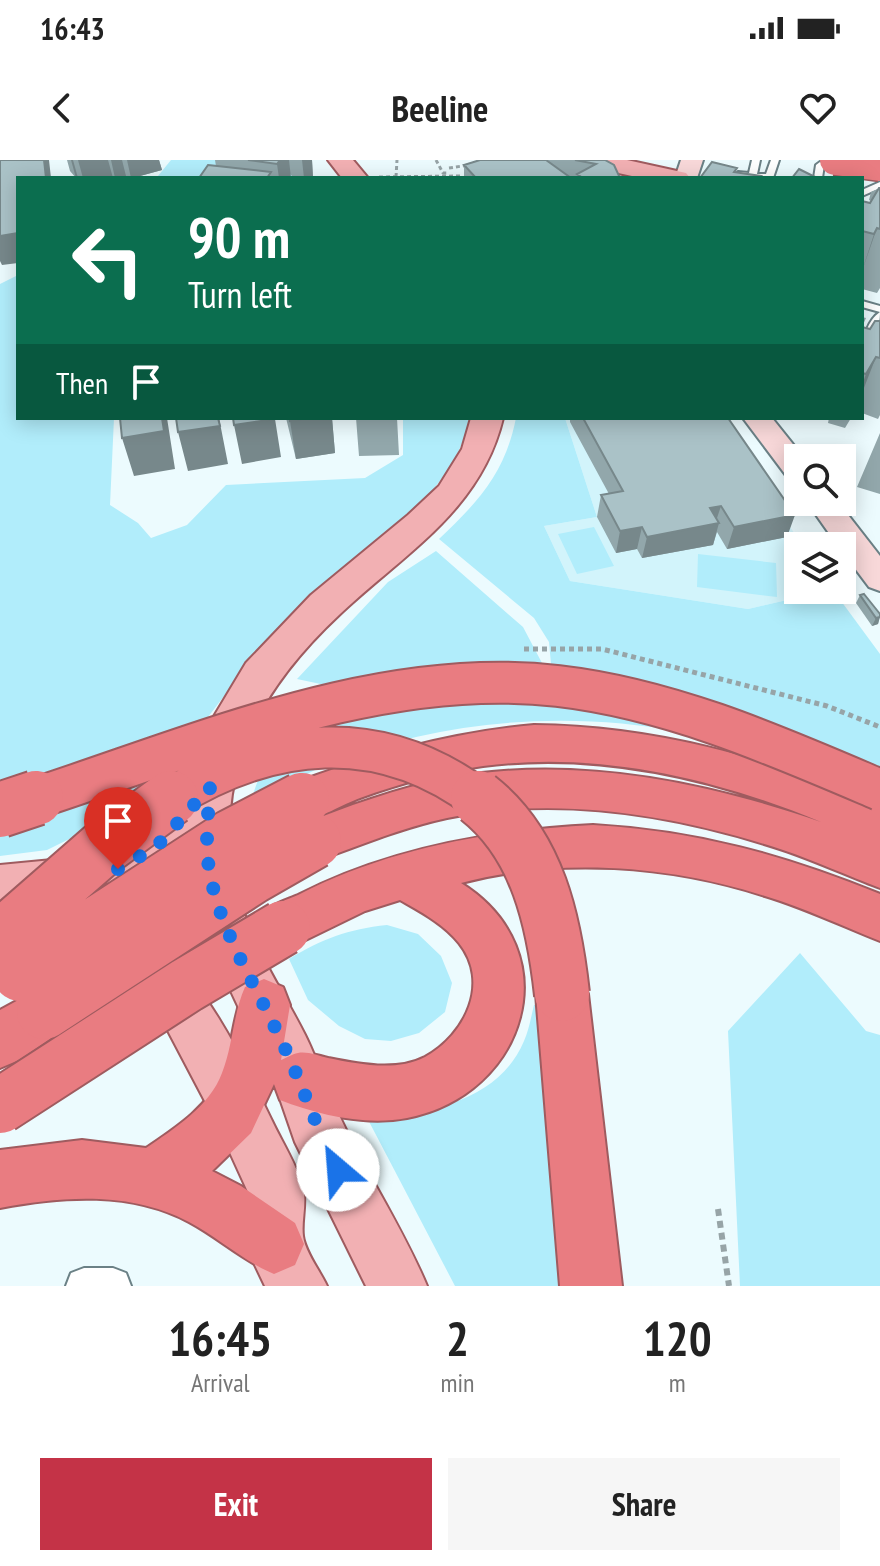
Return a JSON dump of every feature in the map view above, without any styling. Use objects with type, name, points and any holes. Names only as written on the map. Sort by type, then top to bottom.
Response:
[{"type":"highway","points":[[835,167],[876,169]]},
{"type":"highway","points":[[0,810],[356,697],[397,689],[478,682],[560,687],[645,704],[763,743],[880,790]]},
{"type":"highway","points":[[16,978],[253,876],[308,820],[375,773],[453,753],[523,744],[567,743],[616,747],[758,780],[880,825]]},
{"type":"highway","points":[[0,1041],[16,978],[141,820],[187,788],[218,772],[294,748],[329,745],[365,749],[398,755],[426,766],[477,798],[506,825],[538,883],[550,925],[562,994],[586,1280]]},
{"type":"highway","points":[[308,820],[386,816],[460,796],[502,791],[578,790],[648,795],[697,805],[785,831],[880,866]]},
{"type":"highway","points":[[0,1106],[187,985],[310,915],[350,894],[464,858],[572,846],[658,849],[716,858],[773,874],[880,918]]},
{"type":"highway","points":[[300,1080],[384,1093],[430,1086],[467,1061],[491,1030],[500,994],[495,960],[488,943],[460,911],[405,877]]},
{"type":"highway","points":[[154,1177],[191,1152],[236,1105],[251,1066],[264,1005]]},
{"type":"highway","points":[[0,1179],[46,1169],[82,1168],[154,1177],[214,1203],[285,1265]]},
{"type":"main road","points":[[340,160],[353,176]]},
{"type":"main road","points":[[591,160],[689,174]]},
{"type":"main road","points":[[591,160],[627,176]]},
{"type":"main road","points":[[0,886],[85,878],[133,863],[168,836],[214,772],[243,699],[277,653],[325,605],[421,524],[451,494],[479,449],[486,420]]},
{"type":"main road","points":[[759,420],[784,453]]},
{"type":"main road","points":[[833,516],[880,579]]},
{"type":"main road","points":[[214,772],[207,848],[210,877],[224,925],[300,1080],[314,1123],[397,1286]]},
{"type":"main road","points":[[0,903],[85,927],[137,959],[169,990],[184,1010],[236,1105],[276,1190],[285,1265]]},
{"type":"street","points":[[84,1286],[113,1286]]},
{"type":"lane","points":[[725,172],[740,169],[752,176],[756,160]]},
{"type":"lane","points":[[864,209],[880,185]]},
{"type":"lane","points":[[866,331],[880,312]]},
{"type":"path","points":[[436,160],[443,173],[463,173],[462,176]]},
{"type":"path","points":[[441,169],[478,165]]},
{"type":"path","points":[[718,1209],[729,1286]]},
{"type":"shaded area","points":[[171,160],[294,160],[298,176],[158,176]]},
{"type":"shaded area","points":[[16,276],[16,420],[114,420],[110,505],[138,523],[151,538],[187,525],[226,485],[365,478],[403,455],[403,420],[468,420],[454,460],[428,496],[260,649],[166,772],[126,811],[47,850],[0,856],[0,284]]},
{"type":"shaded area","points":[[515,420],[566,420],[597,517],[544,526],[570,581],[748,609],[784,601],[784,604],[843,604],[880,654],[880,786],[681,732],[590,721],[543,721],[450,730],[404,740],[317,769],[248,808],[285,705],[551,664],[549,642],[534,618],[439,539],[478,499],[505,455]]},
{"type":"shaded area","points":[[566,420],[717,420],[793,532],[784,532],[784,601],[748,609],[570,581],[544,526],[597,517]]},
{"type":"shaded area","points":[[594,527],[614,566],[577,574],[558,534]]},
{"type":"shaded area","points":[[436,551],[523,627],[542,663],[344,689],[297,679],[388,582]]},
{"type":"shaded area","points":[[698,554],[776,563],[777,597],[697,587]]},
{"type":"shaded area","points":[[387,925],[418,934],[441,956],[452,983],[445,1012],[419,1033],[391,1041],[365,1039],[339,1026],[308,1000],[289,959],[336,936]]},
{"type":"shaded area","points":[[800,953],[866,1031],[880,1035],[880,1286],[740,1286],[728,1031]]},
{"type":"shaded area","points":[[548,1003],[561,1286],[455,1286],[364,1112],[434,1108],[478,1092],[512,1062],[526,1037],[534,1005]]},
{"type":"building","points":[[0,160],[44,160],[46,176],[16,176],[16,233],[0,236]]},
{"type":"building","points":[[248,160],[280,160],[277,164]]},
{"type":"building","points":[[480,160],[546,160],[568,176],[474,176],[464,165]]},
{"type":"building","points":[[575,160],[605,160],[614,165],[619,176],[577,174],[596,164]]},
{"type":"building","points":[[712,162],[737,168],[734,172],[761,176],[702,176]]},
{"type":"building","points":[[208,165],[271,172],[268,176],[200,176]]},
{"type":"building","points":[[799,169],[813,176],[794,176]]},
{"type":"building","points":[[880,188],[880,229],[877,228],[874,234],[864,232],[864,202],[870,203]]},
{"type":"building","points":[[875,321],[880,321],[880,358],[876,357],[866,374],[864,328],[870,329]]},
{"type":"building","points":[[120,420],[162,420],[164,431],[122,438]]},
{"type":"building","points":[[176,420],[218,420],[220,426],[178,432]]},
{"type":"building","points":[[233,420],[268,420],[234,425]]},
{"type":"building","points":[[584,420],[729,420],[784,499],[784,516],[790,516],[734,527],[721,506],[710,508],[719,523],[647,537],[642,527],[620,531],[601,495],[623,491]]},
{"type":"building","points":[[864,594],[880,617],[876,618],[860,595]]},
{"type":"route","points":[[118,869],[144,857],[156,847],[210,787],[207,848],[210,877],[224,925],[300,1080],[314,1123],[338,1170]]}]
